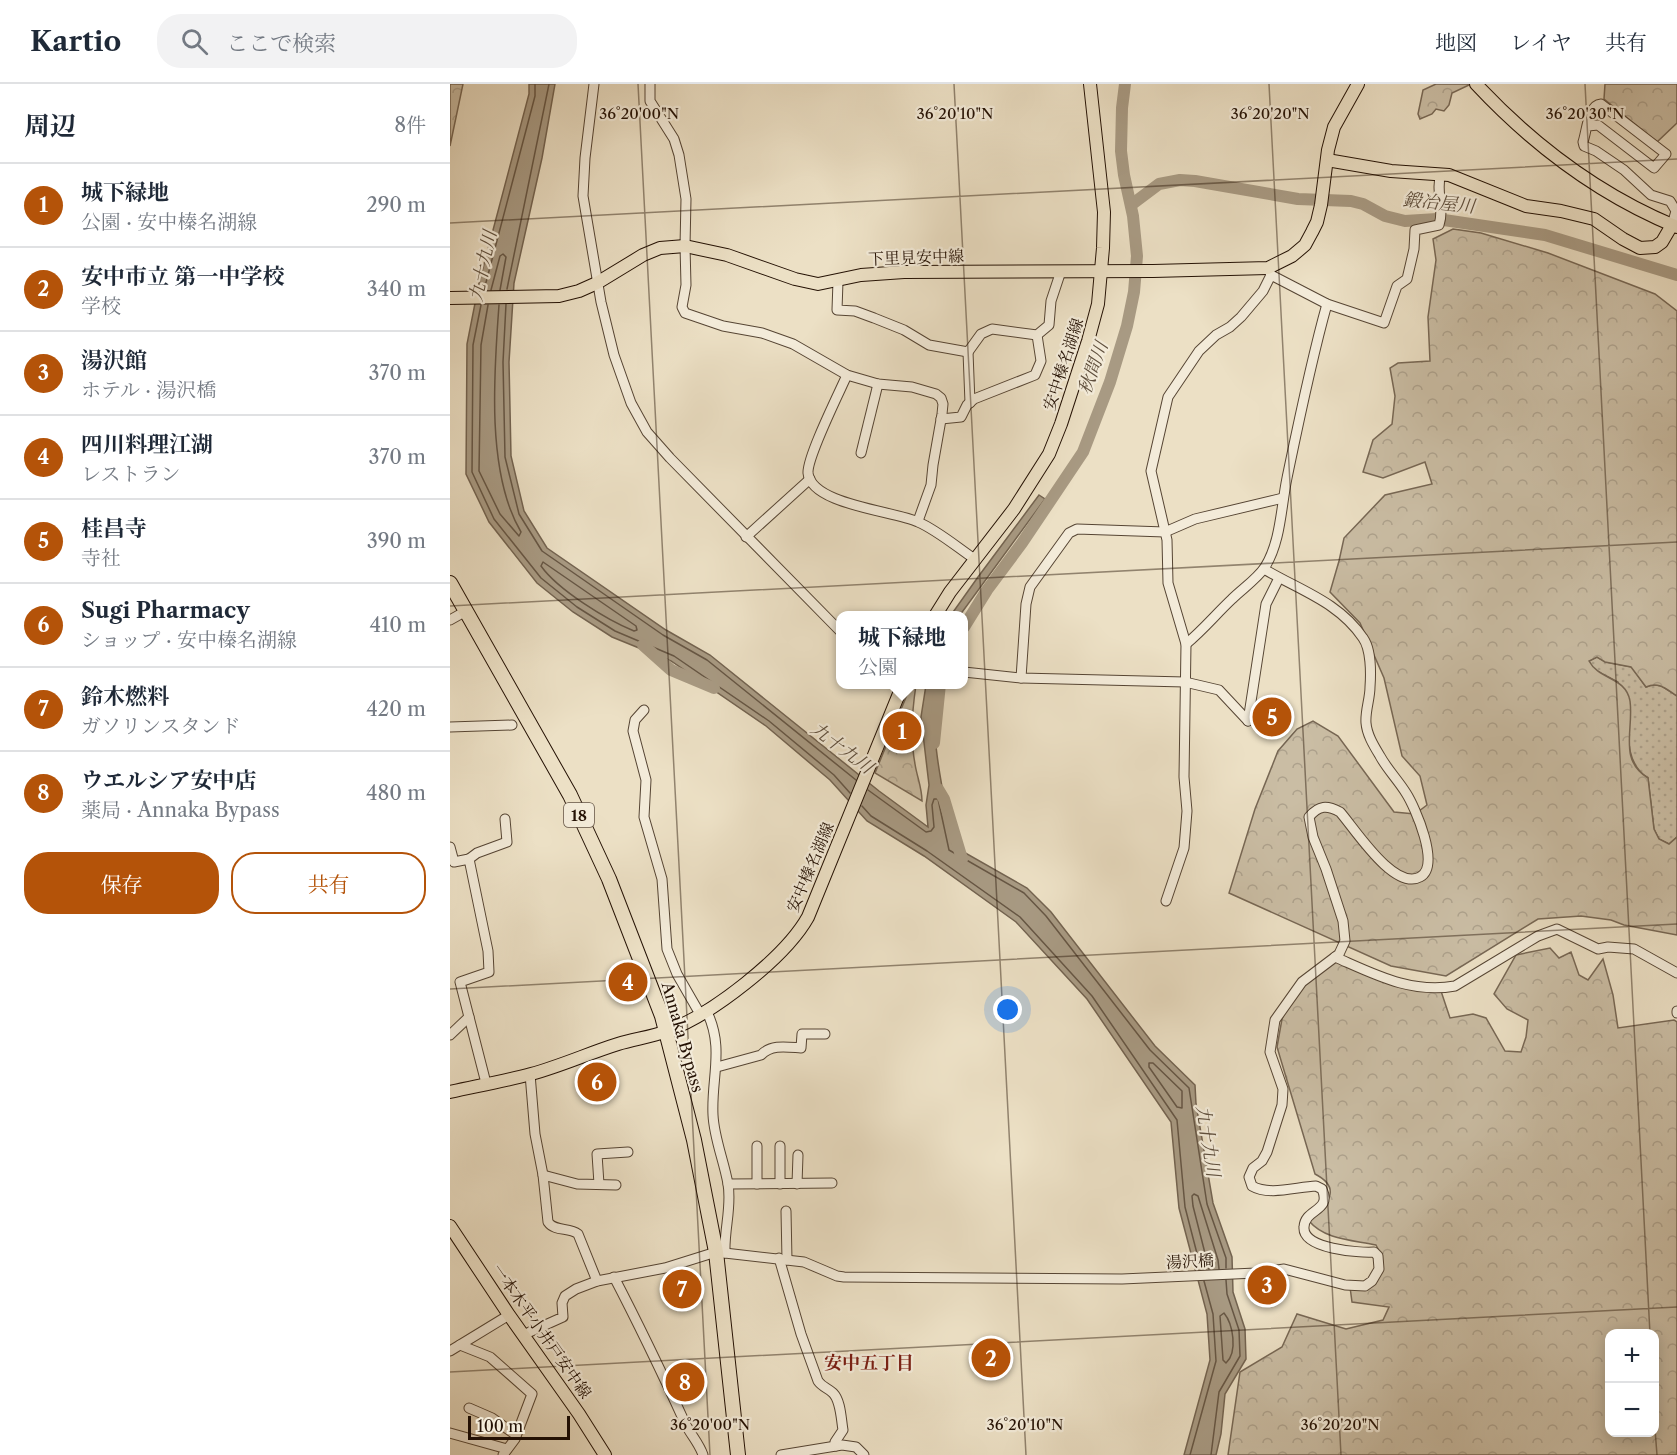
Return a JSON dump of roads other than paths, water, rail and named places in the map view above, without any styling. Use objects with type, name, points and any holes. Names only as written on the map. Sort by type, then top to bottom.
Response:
[{"type":"highway","name":"Annaka Bypass","points":[[450,583],[570,795],[609,879],[654,995],[694,1140],[720,1253],[734,1436],[738,1455]]},
{"type":"highway","name":"Annaka Bypass","points":[[731,1455],[734,1436]]},
{"type":"main road","name":"安中榛名湖線","points":[[938,611],[1026,491],[1048,454],[1061,424],[1089,341],[1098,304],[1104,212],[1090,84]]},
{"type":"main road","points":[[1358,84],[1334,127],[1327,160],[1391,171],[1441,174],[1471,183],[1526,206],[1594,219],[1640,248],[1647,249],[1662,242],[1674,226],[1618,198],[1553,156],[1517,126],[1476,84]]},
{"type":"main road","name":"下里見安中線","points":[[450,298],[559,296],[597,283],[643,255],[660,248],[685,246],[728,255],[818,284],[861,275],[904,272],[1270,272],[1305,245],[1317,222],[1327,160]]},
{"type":"main road","name":"安中榛名湖線","points":[[450,1092],[530,1074],[620,1043],[666,1032],[703,1012],[771,962],[795,938],[808,917],[901,689]]},
{"type":"main road","name":"一本木平小井戸安中線","points":[[450,1226],[605,1455]]},
{"type":"street","points":[[594,84],[585,158],[584,196],[597,283],[614,354],[630,403],[647,432],[670,458],[836,627]]},
{"type":"street","points":[[650,84],[650,101],[674,139],[686,199],[686,285],[682,308],[685,313],[723,326],[762,333],[793,344],[847,375],[878,384],[912,387],[936,394],[941,398],[943,404],[931,485],[918,521]]},
{"type":"street","points":[[1588,126],[1599,125],[1654,168],[1666,154],[1601,104],[1591,109],[1584,146],[1596,151],[1624,170],[1651,195],[1670,201],[1676,211],[1674,226]]},
{"type":"street","points":[[1166,902],[1184,848],[1187,811],[1184,777],[1186,644],[1167,584],[1165,532],[1151,471],[1168,397],[1199,351],[1216,335],[1230,327],[1263,291],[1270,272],[1327,304],[1384,323],[1397,286],[1407,279],[1414,249],[1415,230],[1439,225],[1443,214],[1438,182],[1441,174]]},
{"type":"street","points":[[970,403],[968,352],[981,334],[992,328],[1037,335],[1049,325],[1050,301],[1061,271]]},
{"type":"street","points":[[838,281],[837,310],[855,311],[874,318],[904,330],[929,345],[968,352]]},
{"type":"street","points":[[1186,644],[1264,569],[1271,554],[1315,347],[1327,304]]},
{"type":"street","points":[[941,419],[961,417],[975,399],[1035,375],[1041,362],[1037,335]]},
{"type":"street","points":[[847,375],[818,441],[808,471],[810,479],[821,491],[836,500],[918,521],[976,560]]},
{"type":"street","points":[[861,453],[878,384]]},
{"type":"street","points":[[746,537],[810,479]]},
{"type":"street","points":[[1021,678],[1026,604],[1030,587],[1069,533],[1077,529],[1165,532],[1195,519],[1283,498]]},
{"type":"street","points":[[1264,569],[1315,596],[1347,617],[1365,641],[1370,686],[1366,720],[1368,734],[1381,758],[1408,795],[1429,856],[1428,868],[1424,875],[1414,879],[1400,876],[1389,870],[1340,812],[1332,808],[1315,809],[1309,817],[1310,827],[1345,931],[1342,948],[1335,957],[1391,982],[1441,989],[1455,986],[1538,936],[1557,929],[1598,949],[1608,947],[1634,949],[1677,973]]},
{"type":"street","points":[[968,673],[1021,678],[1185,682],[1219,690],[1248,721],[1266,604],[1279,578]]},
{"type":"street","points":[[450,620],[466,611]]},
{"type":"street","points":[[523,1335],[563,1317],[562,1303],[565,1296],[597,1281],[664,1269],[720,1253],[725,1237],[730,1205],[728,1184],[713,1118],[717,1067],[713,1026],[677,974],[667,949],[662,879],[644,817],[646,780],[633,731],[635,720],[644,710]]},
{"type":"street","points":[[450,727],[512,725]]},
{"type":"street","points":[[450,847],[454,862],[469,859],[477,853],[507,842],[505,819]]},
{"type":"street","points":[[469,859],[488,951],[489,972],[460,982],[486,1083]]},
{"type":"street","name":"湯沢橋","points":[[720,1253],[804,1262],[844,1277],[1124,1279],[1256,1273],[1284,1269],[1345,1285],[1365,1286],[1372,1281],[1379,1269],[1378,1256],[1374,1252],[1330,1248],[1321,1246],[1308,1238],[1303,1226],[1312,1213],[1323,1205],[1325,1199],[1322,1189],[1316,1186],[1262,1190],[1252,1186],[1249,1177],[1267,1152],[1282,1105],[1283,1089],[1270,1052],[1275,1020],[1302,982],[1335,957]]},
{"type":"street","points":[[450,1035],[469,1017]]},
{"type":"street","points":[[717,1067],[761,1054],[763,1051],[779,1046],[801,1048],[802,1034],[825,1034]]},
{"type":"street","points":[[530,1074],[535,1134],[543,1175],[548,1222],[553,1227],[575,1231],[578,1234],[597,1281]]},
{"type":"street","points":[[757,1146],[757,1184]]},
{"type":"street","points":[[780,1146],[780,1184]]},
{"type":"street","points":[[600,1184],[597,1154],[628,1152]]},
{"type":"street","points":[[797,1184],[798,1155]]},
{"type":"street","points":[[543,1175],[578,1184],[616,1185]]},
{"type":"street","points":[[728,1184],[832,1184]]},
{"type":"street","points":[[786,1211],[783,1259],[801,1334],[818,1381],[820,1385],[832,1392],[837,1401],[843,1430],[835,1442],[836,1446]]},
{"type":"street","points":[[614,1277],[652,1351],[688,1431],[701,1448],[703,1455]]},
{"type":"street","points":[[450,1352],[509,1315]]},
{"type":"street","points":[[450,1434],[505,1452],[516,1435],[532,1394],[490,1357],[460,1345]]},
{"type":"street","points":[[469,1408],[492,1418],[516,1435]]},
{"type":"street","points":[[781,1455],[836,1446],[856,1447],[864,1455]]},
{"type":"water","points":[[529,84],[555,84],[542,158],[514,283],[509,362],[511,456],[524,511],[547,548],[666,630],[710,655],[879,791],[928,827],[926,805],[929,785],[921,717],[925,689],[936,689],[934,725],[936,746],[953,846],[1027,888],[1051,912],[1155,1046],[1195,1085],[1196,1104],[1213,1203],[1232,1257],[1233,1292],[1245,1329],[1246,1359],[1225,1394],[1221,1434],[1216,1455],[1184,1455],[1210,1360],[1207,1314],[1179,1208],[1171,1122],[1087,999],[1016,922],[924,856],[867,821],[830,780],[766,726],[671,661],[612,637],[573,612],[537,583],[489,522],[466,474],[467,344],[479,283],[529,94]]},
{"type":"water","points":[[1039,495],[1045,499],[963,611],[954,611]]},
{"type":"waterway","name":"秋間川","points":[[968,621],[1083,452],[1110,382],[1127,326],[1134,292],[1137,256],[1133,216],[1121,151],[1125,84]]},
{"type":"waterway","name":"鍛冶屋川","points":[[1131,205],[1159,184],[1180,180],[1195,181],[1298,199],[1351,201],[1363,204],[1385,216],[1405,221],[1437,219],[1545,235],[1677,275]]},
{"type":"waterway","name":"九十九川","points":[[643,645],[671,670],[714,688]]},
{"type":"waterway","name":"秋間川","points":[[934,743],[939,689]]},
{"type":"waterway","name":"秋間川","points":[[938,789],[944,799],[962,859]]},
{"type":"place","name":"桂昌寺","points":[[1272,717]]},
{"type":"place","name":"城下緑地","points":[[902,731]]},
{"type":"place","name":"四川料理江湖","points":[[628,982]]},
{"type":"place","name":"Sugi Pharmacy","points":[[597,1082]]},
{"type":"place","name":"湯沢館","points":[[1267,1285]]},
{"type":"place","name":"鈴木燃料","points":[[682,1289]]},
{"type":"place","name":"安中市立 第一中学校","points":[[991,1358]]},
{"type":"place","name":"ウエルシア安中店","points":[[685,1382]]},
{"type":"district","name":"安中五丁目","points":[[869,1363]]}]
